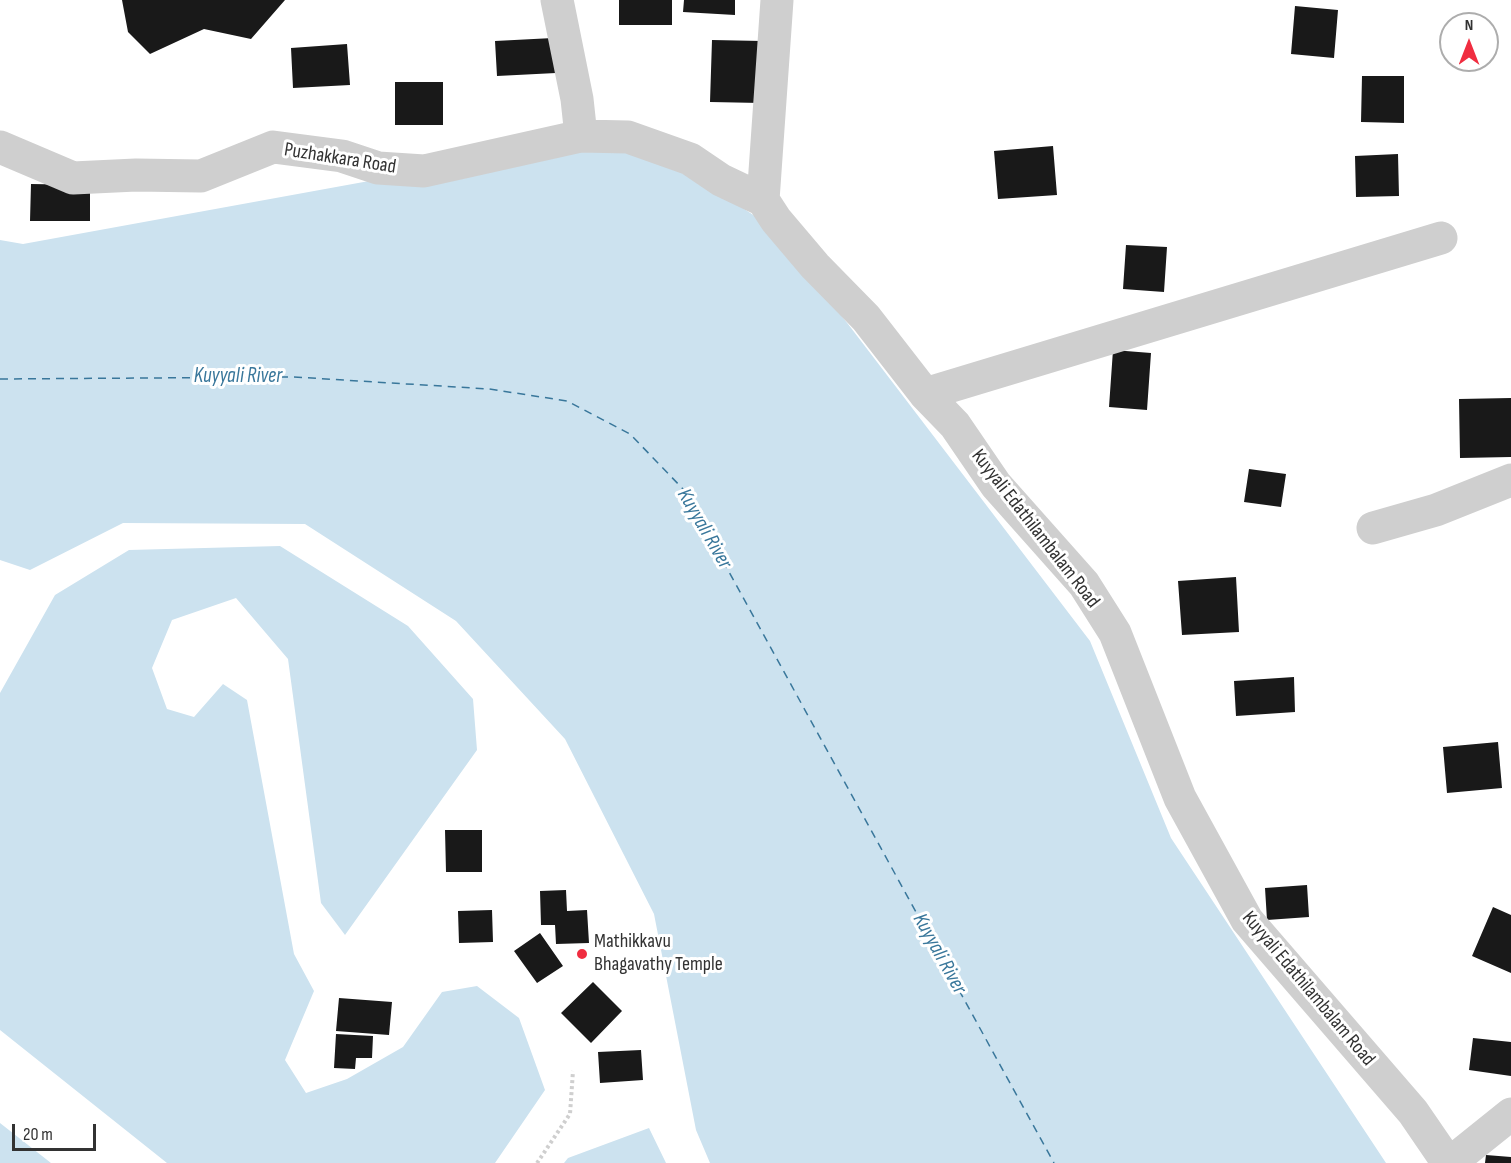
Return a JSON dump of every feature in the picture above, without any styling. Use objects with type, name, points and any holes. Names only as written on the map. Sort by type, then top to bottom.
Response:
[{"type":"street","points":[[557,0],[577,99],[581,136],[628,137],[690,159],[721,180],[763,200],[777,0]]},
{"type":"street","name":"Puzhakkara Road","points":[[0,147],[74,178],[136,175],[201,176],[273,147],[342,156],[378,168],[424,171],[581,136]]},
{"type":"street","name":"Kuyyali Edathilambalam Road","points":[[763,200],[776,220],[814,266],[866,318],[925,394],[955,425],[996,485],[1090,594],[1114,633],[1180,798],[1246,920],[1413,1112],[1449,1163]]},
{"type":"street","points":[[925,394],[1442,238]]},
{"type":"street","points":[[1372,528],[1436,510],[1511,480]]},
{"type":"street","points":[[1449,1163],[1511,1114]]},
{"type":"path","points":[[537,1163],[570,1114],[573,1071]]},
{"type":"water","name":"Kuyyali River","points":[[581,136],[649,156],[720,193],[770,226],[848,324],[1090,641],[1171,838],[1386,1163],[710,1163],[696,1130],[654,914],[565,739],[456,621],[305,524],[123,523],[30,570],[0,560],[0,240],[23,244],[424,171]]},
{"type":"water","points":[[280,546],[408,626],[473,699],[477,750],[345,935],[321,903],[288,659],[236,598],[172,620],[152,668],[167,709],[194,717],[223,684],[247,700],[294,954],[314,991],[285,1060],[306,1093],[347,1079],[403,1047],[442,992],[477,986],[519,1018],[545,1090],[495,1163],[167,1163],[0,1030],[0,693],[55,595],[129,550]]},
{"type":"water","points":[[0,1123],[51,1163],[0,1163]]},
{"type":"water","points":[[649,1128],[666,1163],[564,1163],[568,1158]]},
{"type":"building","points":[[122,0],[285,0],[251,39],[204,29],[150,54],[128,32]]},
{"type":"building","points":[[619,0],[672,0],[672,25],[619,25]]},
{"type":"building","points":[[684,0],[735,0],[735,15],[683,12]]},
{"type":"building","points":[[1295,6],[1338,10],[1334,58],[1291,54]]},
{"type":"building","points":[[553,38],[556,73],[497,76],[495,41]]},
{"type":"building","points":[[712,40],[762,41],[761,103],[710,102]]},
{"type":"building","points":[[347,44],[350,85],[293,88],[291,48]]},
{"type":"building","points":[[1362,76],[1404,76],[1404,123],[1361,122]]},
{"type":"building","points":[[395,82],[443,82],[443,125],[395,125]]},
{"type":"building","points":[[1053,146],[1057,195],[998,199],[994,151]]},
{"type":"building","points":[[1398,154],[1399,196],[1356,197],[1355,156]]},
{"type":"building","points":[[31,184],[90,185],[90,221],[30,221]]},
{"type":"building","points":[[1126,245],[1167,247],[1164,292],[1123,289]]},
{"type":"building","points":[[1113,350],[1151,353],[1147,410],[1109,407]]},
{"type":"building","points":[[1511,398],[1511,457],[1460,458],[1459,399]]},
{"type":"building","points":[[1249,469],[1286,474],[1281,507],[1244,502]]},
{"type":"building","points":[[1236,577],[1239,632],[1182,635],[1178,581]]},
{"type":"building","points":[[1294,677],[1295,712],[1236,716],[1234,681]]},
{"type":"building","points":[[1498,742],[1502,788],[1447,793],[1443,747]]},
{"type":"building","points":[[445,830],[482,830],[482,872],[446,872]]},
{"type":"building","points":[[1307,885],[1309,917],[1267,920],[1265,888]]},
{"type":"building","points":[[566,890],[567,911],[587,910],[589,943],[556,944],[555,925],[541,925],[540,891]]},
{"type":"building","points":[[1493,907],[1511,915],[1511,973],[1472,956]]},
{"type":"building","points":[[492,910],[493,942],[459,943],[458,911]]},
{"type":"building","points":[[540,933],[563,966],[537,983],[514,951]]},
{"type":"building","points":[[593,982],[622,1011],[591,1043],[561,1013]]},
{"type":"building","points":[[339,998],[392,1002],[389,1035],[336,1031]]},
{"type":"building","points":[[336,1034],[373,1036],[372,1058],[356,1058],[355,1069],[334,1068]]},
{"type":"building","points":[[1473,1038],[1511,1042],[1511,1076],[1469,1070]]},
{"type":"building","points":[[641,1050],[643,1080],[600,1083],[598,1052]]},
{"type":"building","points":[[1486,1155],[1511,1157],[1511,1163],[1485,1163]]},
{"type":"ferry route","points":[[0,379],[294,377],[489,389],[567,401],[630,434],[684,490],[1054,1163]]},
{"type":"place","name":"Mathikkavu Bhagavathy Temple","points":[[582,954]]}]
